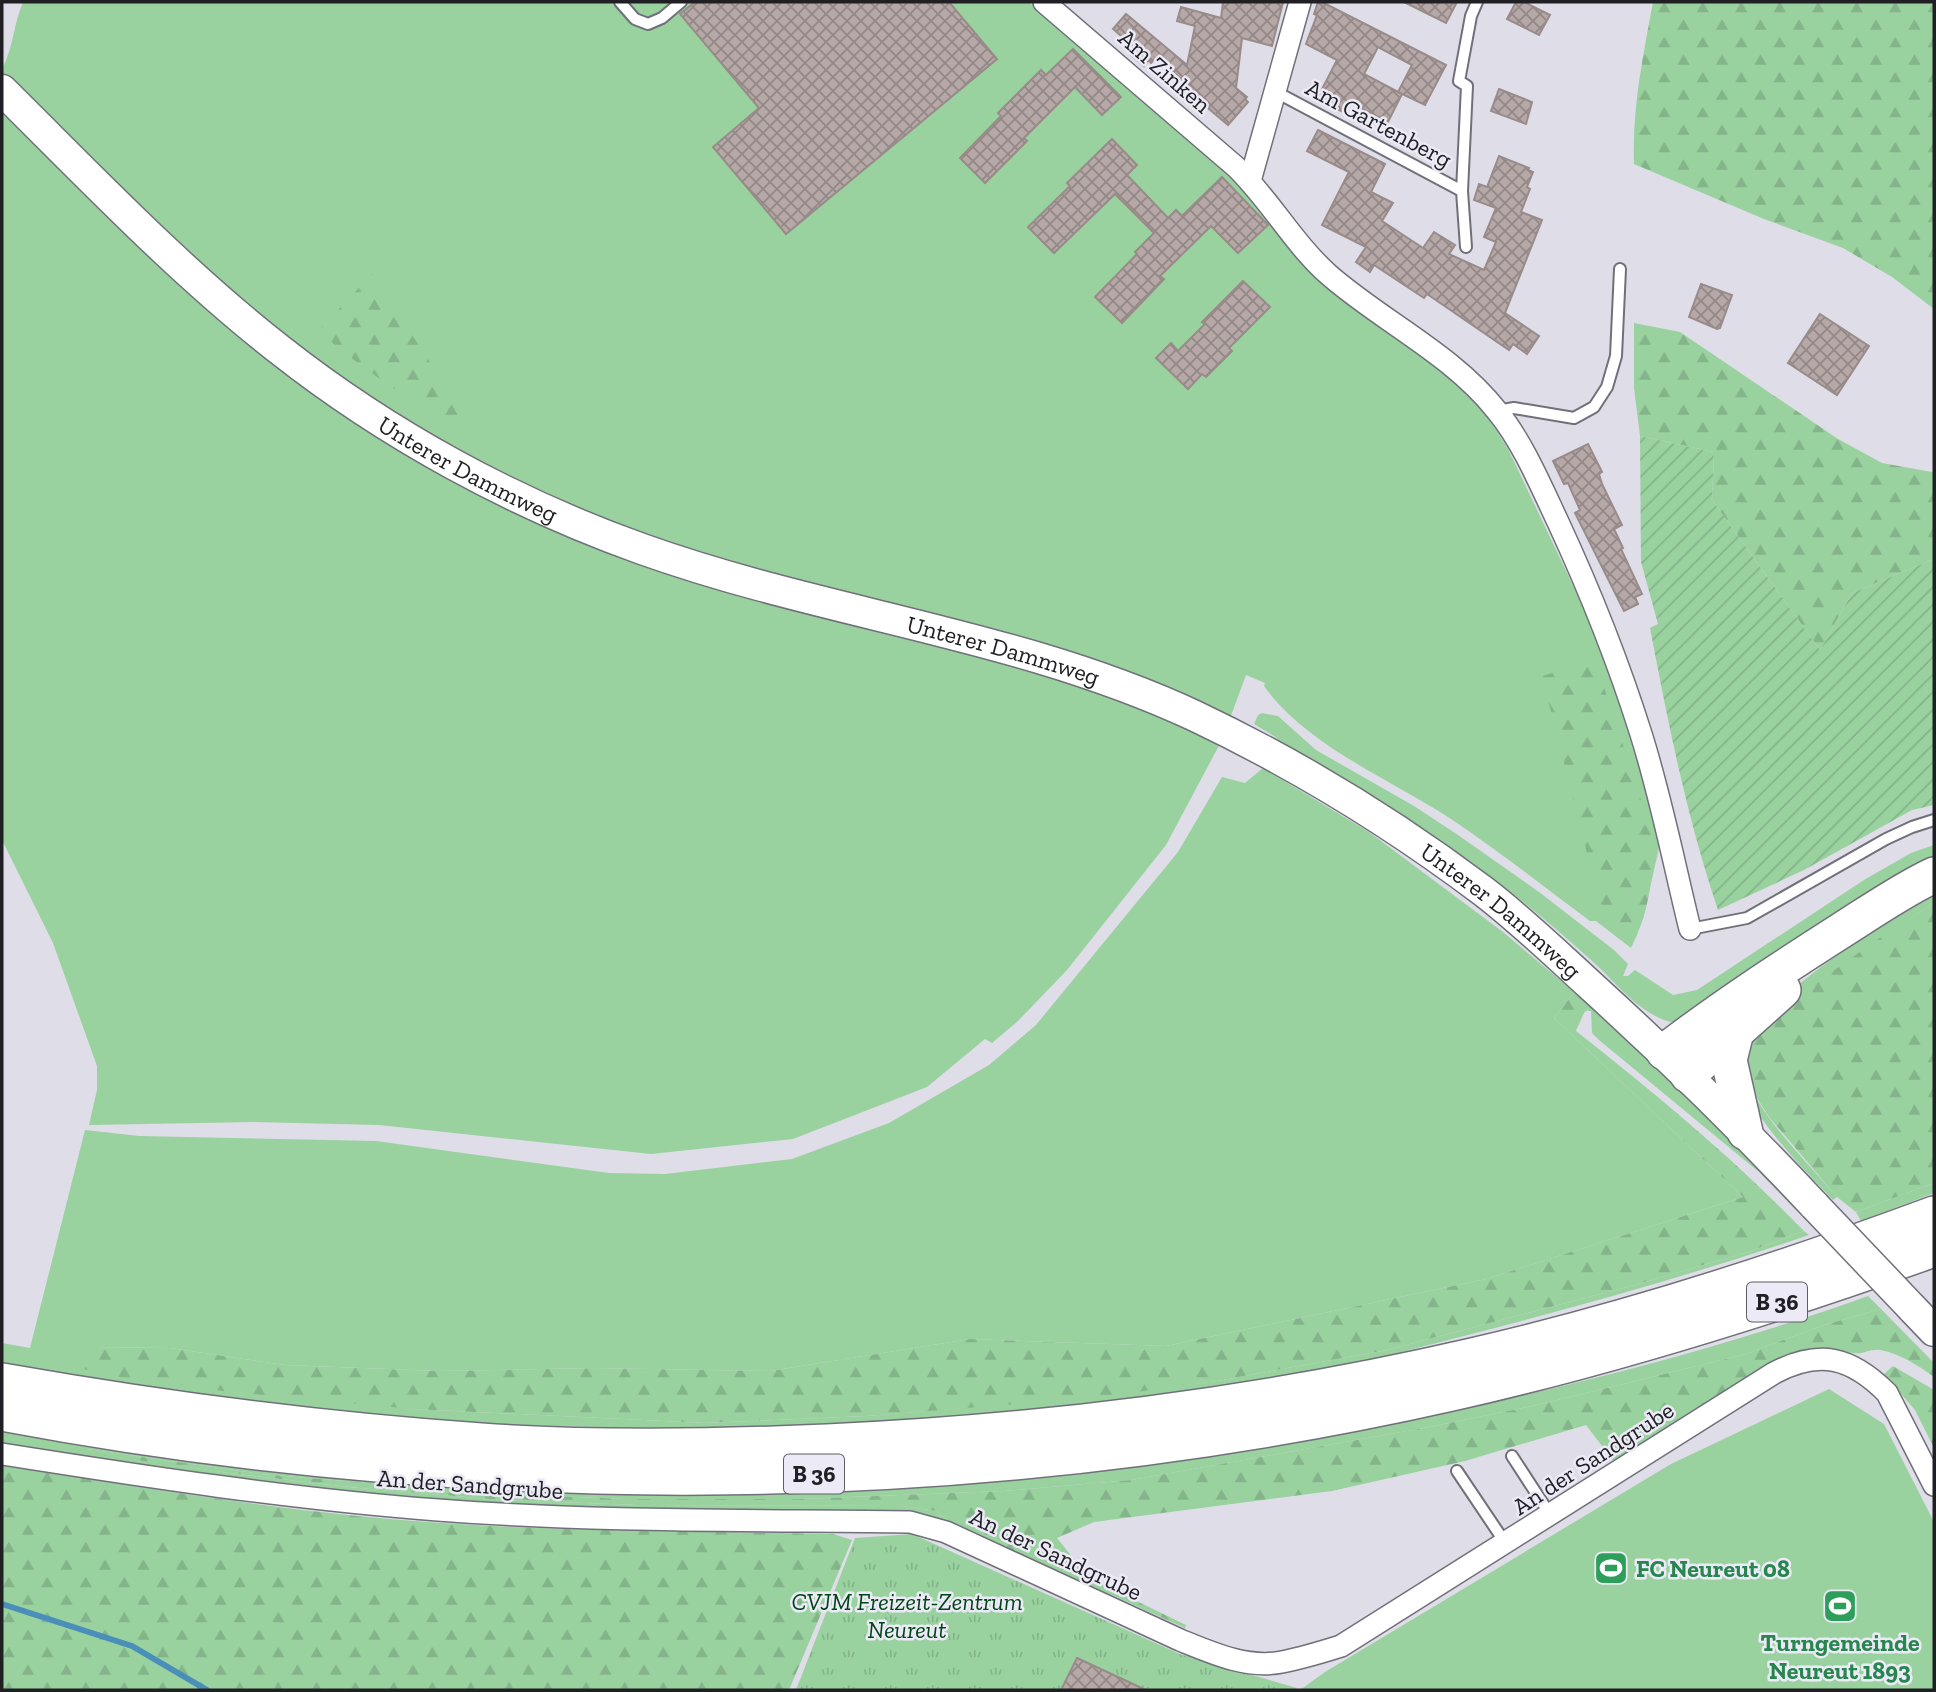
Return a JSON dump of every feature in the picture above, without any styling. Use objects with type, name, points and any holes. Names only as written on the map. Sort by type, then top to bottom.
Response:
[{"type":"highway","points":[[1676,1063],[1730,1002],[1902,892],[1934,875]]},
{"type":"highway","points":[[1676,1063],[1736,1032],[1810,968],[1934,889]]},
{"type":"highway","points":[[1736,1032],[1729,1060],[1745,1132]]},
{"type":"highway","name":"B 36","points":[[2,1381],[166,1409],[320,1427],[486,1441],[683,1446],[898,1438],[993,1431],[1143,1415],[1315,1389],[1471,1356],[1708,1293],[1932,1223]]},
{"type":"highway","name":"B 36","points":[[2,1413],[156,1440],[315,1460],[487,1473],[673,1478],[769,1477],[1020,1461],[1152,1446],[1306,1422],[1452,1393],[1618,1350],[1728,1318],[1932,1223]]},
{"type":"main road","name":"Unterer Dammweg","points":[[2,90],[144,230],[214,294],[279,350],[403,436],[534,505],[643,550],[784,592],[963,636],[1055,662],[1118,684],[1196,717],[1301,771],[1397,830],[1486,894],[1543,941],[1676,1063],[1934,1331]]},
{"type":"street","name":"Am Zinken","points":[[1044,2],[1250,181],[1291,234],[1326,272],[1466,379],[1498,411],[1548,502],[1588,588],[1607,637],[1642,736],[1689,929]]},
{"type":"street","points":[[1250,181],[1300,2]]},
{"type":"street","name":"An der Sandgrube","points":[[2,1454],[284,1495],[438,1510],[574,1518],[910,1522],[946,1532],[1180,1640],[1219,1656],[1253,1663],[1280,1663],[1341,1646],[1774,1373],[1805,1360],[1821,1358],[1852,1366],[1867,1374],[1887,1393],[1934,1485]]},
{"type":"lane","points":[[620,2],[635,19],[648,24],[662,18],[681,2]]},
{"type":"lane","name":"Am Gartenberg","points":[[1466,247],[1462,191],[1467,86],[1459,81],[1471,16],[1477,2]]},
{"type":"lane","name":"Am Gartenberg","points":[[1276,92],[1462,191]]},
{"type":"lane","points":[[1498,411],[1514,408],[1574,418],[1594,407],[1601,399],[1616,356],[1620,269]]},
{"type":"lane","points":[[1689,929],[1747,918],[1886,839],[1934,820]]},
{"type":"lane","points":[[1512,1456],[1551,1516]]},
{"type":"lane","points":[[1457,1471],[1506,1544]]},
{"type":"green space","points":[[23,2],[1029,2],[1227,172],[1459,385],[1480,407],[1508,449],[1598,638],[1632,738],[1661,839],[1643,919],[1629,946],[1597,921],[1590,921],[1451,819],[1326,744],[1282,707],[1264,686],[1265,683],[1246,675],[1222,740],[1166,845],[1067,970],[1018,1021],[992,1043],[985,1039],[927,1087],[793,1139],[651,1154],[379,1125],[254,1122],[89,1125],[97,1090],[97,1066],[53,943],[2,840],[2,69]]},
{"type":"green space","points":[[1653,2],[1934,2],[1934,309],[1892,277],[1843,248],[1764,219],[1634,164],[1636,102]]},
{"type":"green space","points":[[372,274],[470,423],[463,432],[389,385],[318,331]]},
{"type":"green space","points":[[1634,323],[1680,332],[1838,439],[1882,463],[1932,472],[1934,470],[1934,559],[1852,593],[1820,650],[1712,500],[1714,452],[1640,436],[1634,388]]},
{"type":"green space","points":[[1640,436],[1714,452],[1712,500],[1820,650],[1852,593],[1934,559],[1934,805],[1912,810],[1804,870],[1718,910],[1671,735],[1650,628],[1658,624],[1641,562]]},
{"type":"green space","points":[[1595,660],[1653,836],[1649,894],[1642,922],[1631,948],[1596,921],[1602,912],[1542,676]]},
{"type":"green space","points":[[1262,713],[1278,716],[1316,750],[1414,806],[1539,892],[1628,964],[1623,976],[1628,976],[1635,970],[1673,995],[1697,990],[1864,880],[1911,853],[1934,845],[1934,869],[1675,1023],[1640,1006],[1556,930],[1472,864],[1293,753],[1274,736],[1254,724]]},
{"type":"green space","points":[[1263,768],[1369,832],[1503,932],[1573,991],[1576,988],[1653,1060],[1800,1209],[1797,1211],[1759,1172],[1599,1040],[1592,1033],[1591,1011],[1587,1011],[1574,992],[1554,1018],[1743,1197],[1486,1279],[1166,1346],[970,1339],[770,1371],[594,1368],[439,1371],[285,1365],[170,1348],[95,1347],[413,1409],[705,1423],[867,1416],[1092,1397],[1217,1381],[1387,1350],[1631,1286],[1748,1252],[1804,1231],[1809,1235],[1611,1296],[1351,1364],[1198,1390],[988,1415],[776,1427],[670,1428],[458,1422],[229,1400],[2,1362],[2,1343],[30,1348],[85,1130],[139,1136],[376,1141],[609,1173],[665,1174],[792,1159],[889,1123],[989,1065],[1036,1025],[1178,852],[1222,777],[1245,783]]},
{"type":"green space","points":[[1934,896],[1934,903],[1778,1012],[1757,1030],[1746,1048],[1744,1069],[1758,1101],[1783,1136],[1837,1197],[1833,1200],[1778,1139],[1752,1103],[1738,1071],[1740,1045],[1751,1025],[1804,980],[1858,941]]},
{"type":"green space","points":[[1934,903],[1934,1183],[1856,1212],[1837,1197],[1769,1117],[1748,1084],[1746,1051],[1755,1032],[1801,994]]},
{"type":"green space","points":[[1574,992],[1585,1002],[1588,1009],[1576,1031],[1693,1127],[1804,1231],[1748,1252],[1631,1286],[1387,1350],[1217,1381],[1092,1398],[867,1416],[705,1423],[413,1409],[230,1392],[105,1375],[84,1369],[80,1364],[87,1350],[95,1347],[170,1348],[285,1365],[439,1371],[594,1368],[770,1371],[970,1339],[1166,1346],[1486,1279],[1743,1197],[1554,1018]]},
{"type":"green space","points":[[1934,1183],[1934,1193],[1861,1221],[1856,1212]]},
{"type":"green space","points":[[1868,1296],[1881,1309],[1824,1325],[1746,1354],[1537,1405],[1131,1480],[1004,1491],[800,1499],[625,1499],[502,1494],[261,1474],[87,1449],[87,1452],[229,1473],[358,1488],[503,1500],[638,1505],[902,1506],[936,1511],[951,1523],[438,1499],[219,1476],[2,1443],[2,1430],[164,1457],[326,1478],[435,1487],[571,1493],[706,1494],[977,1482],[1112,1468],[1379,1426],[1602,1376],[1780,1326]]},
{"type":"green space","points":[[1881,1309],[1934,1363],[1934,1377],[1909,1360],[1887,1352],[1877,1350],[1856,1353],[1810,1349],[1783,1357],[1615,1463],[1586,1425],[1465,1461],[1332,1491],[1094,1522],[1057,1538],[1089,1578],[1186,1625],[1185,1628],[1080,1584],[951,1523],[936,1511],[902,1506],[638,1505],[503,1500],[359,1488],[87,1453],[87,1449],[261,1474],[502,1494],[625,1499],[800,1499],[1004,1491],[1131,1480],[1537,1405],[1746,1354],[1824,1325]]},
{"type":"green space","points":[[1893,1366],[1934,1390],[1934,1448],[1915,1410],[1884,1374]]},
{"type":"green space","points":[[1829,1389],[1884,1424],[1934,1522],[1934,1690],[1300,1690],[1325,1672],[1671,1464]]},
{"type":"green space","points":[[2,1464],[221,1499],[387,1519],[540,1528],[833,1534],[852,1540],[789,1690],[2,1690]]},
{"type":"green space","name":"CVJM Freizeit-Zentrum Neureut","points":[[912,1534],[1180,1654],[1297,1688],[796,1690],[855,1538]]},
{"type":"building","points":[[695,2],[949,2],[997,59],[786,234],[713,147],[759,108],[680,14]]},
{"type":"building","points":[[1223,2],[1283,2],[1272,46],[1242,38],[1236,88],[1247,97],[1245,99],[1248,102],[1228,125],[1182,86],[1185,82],[1155,58],[1144,66],[1131,55],[1136,49],[1113,29],[1126,14],[1187,65],[1195,26],[1177,21],[1181,7],[1221,18]]},
{"type":"building","points":[[1318,2],[1446,65],[1425,105],[1400,93],[1402,94],[1388,122],[1349,102],[1343,112],[1317,99],[1337,60],[1306,44],[1317,15],[1314,14]],"holes":[[[1378,47],[1412,65],[1398,92],[1364,74]]]},
{"type":"building","points":[[1404,2],[1457,2],[1446,23]]},
{"type":"building","points":[[1516,2],[1524,2],[1550,15],[1539,35],[1507,19]]},
{"type":"building","points":[[1073,49],[1121,97],[1102,115],[1075,87],[1024,138],[1027,141],[985,183],[960,158],[1001,116],[998,113],[1041,70],[1046,75]]},
{"type":"building","points":[[1499,89],[1532,102],[1526,124],[1491,111]]},
{"type":"building","points":[[1318,130],[1385,164],[1371,192],[1393,203],[1382,221],[1423,248],[1434,232],[1455,245],[1449,254],[1484,270],[1496,242],[1484,237],[1496,208],[1474,200],[1479,184],[1487,187],[1499,156],[1533,172],[1521,212],[1542,220],[1505,313],[1539,336],[1527,354],[1513,344],[1509,350],[1427,294],[1424,298],[1374,265],[1370,272],[1356,262],[1366,247],[1322,225],[1349,172],[1307,151]]},
{"type":"building","points":[[1112,139],[1137,165],[1127,175],[1168,218],[1176,210],[1182,216],[1222,177],[1268,225],[1238,253],[1211,226],[1160,276],[1164,279],[1122,323],[1095,297],[1154,233],[1115,194],[1054,253],[1028,227],[1070,186],[1067,183]]},
{"type":"building","points":[[1243,281],[1270,307],[1229,348],[1232,351],[1206,377],[1202,374],[1188,389],[1156,358],[1171,343],[1178,351],[1205,324],[1202,322]]},
{"type":"building","points":[[1701,284],[1732,295],[1720,328],[1689,317]]},
{"type":"building","points":[[1820,314],[1869,346],[1837,395],[1788,363]]},
{"type":"building","points":[[1588,444],[1602,472],[1599,474],[1602,484],[1622,525],[1614,529],[1642,594],[1635,597],[1638,604],[1624,611],[1575,513],[1580,510],[1568,483],[1564,484],[1553,461]]},
{"type":"building","points":[[1077,1658],[1146,1690],[1061,1690]]},
{"type":"waterway","points":[[2,1604],[132,1646],[207,1690]]},
{"type":"place","name":"FC Neureut 08","points":[[1611,1568]]},
{"type":"place","name":"Turngemeinde Neureut 1893","points":[[1840,1606]]}]
